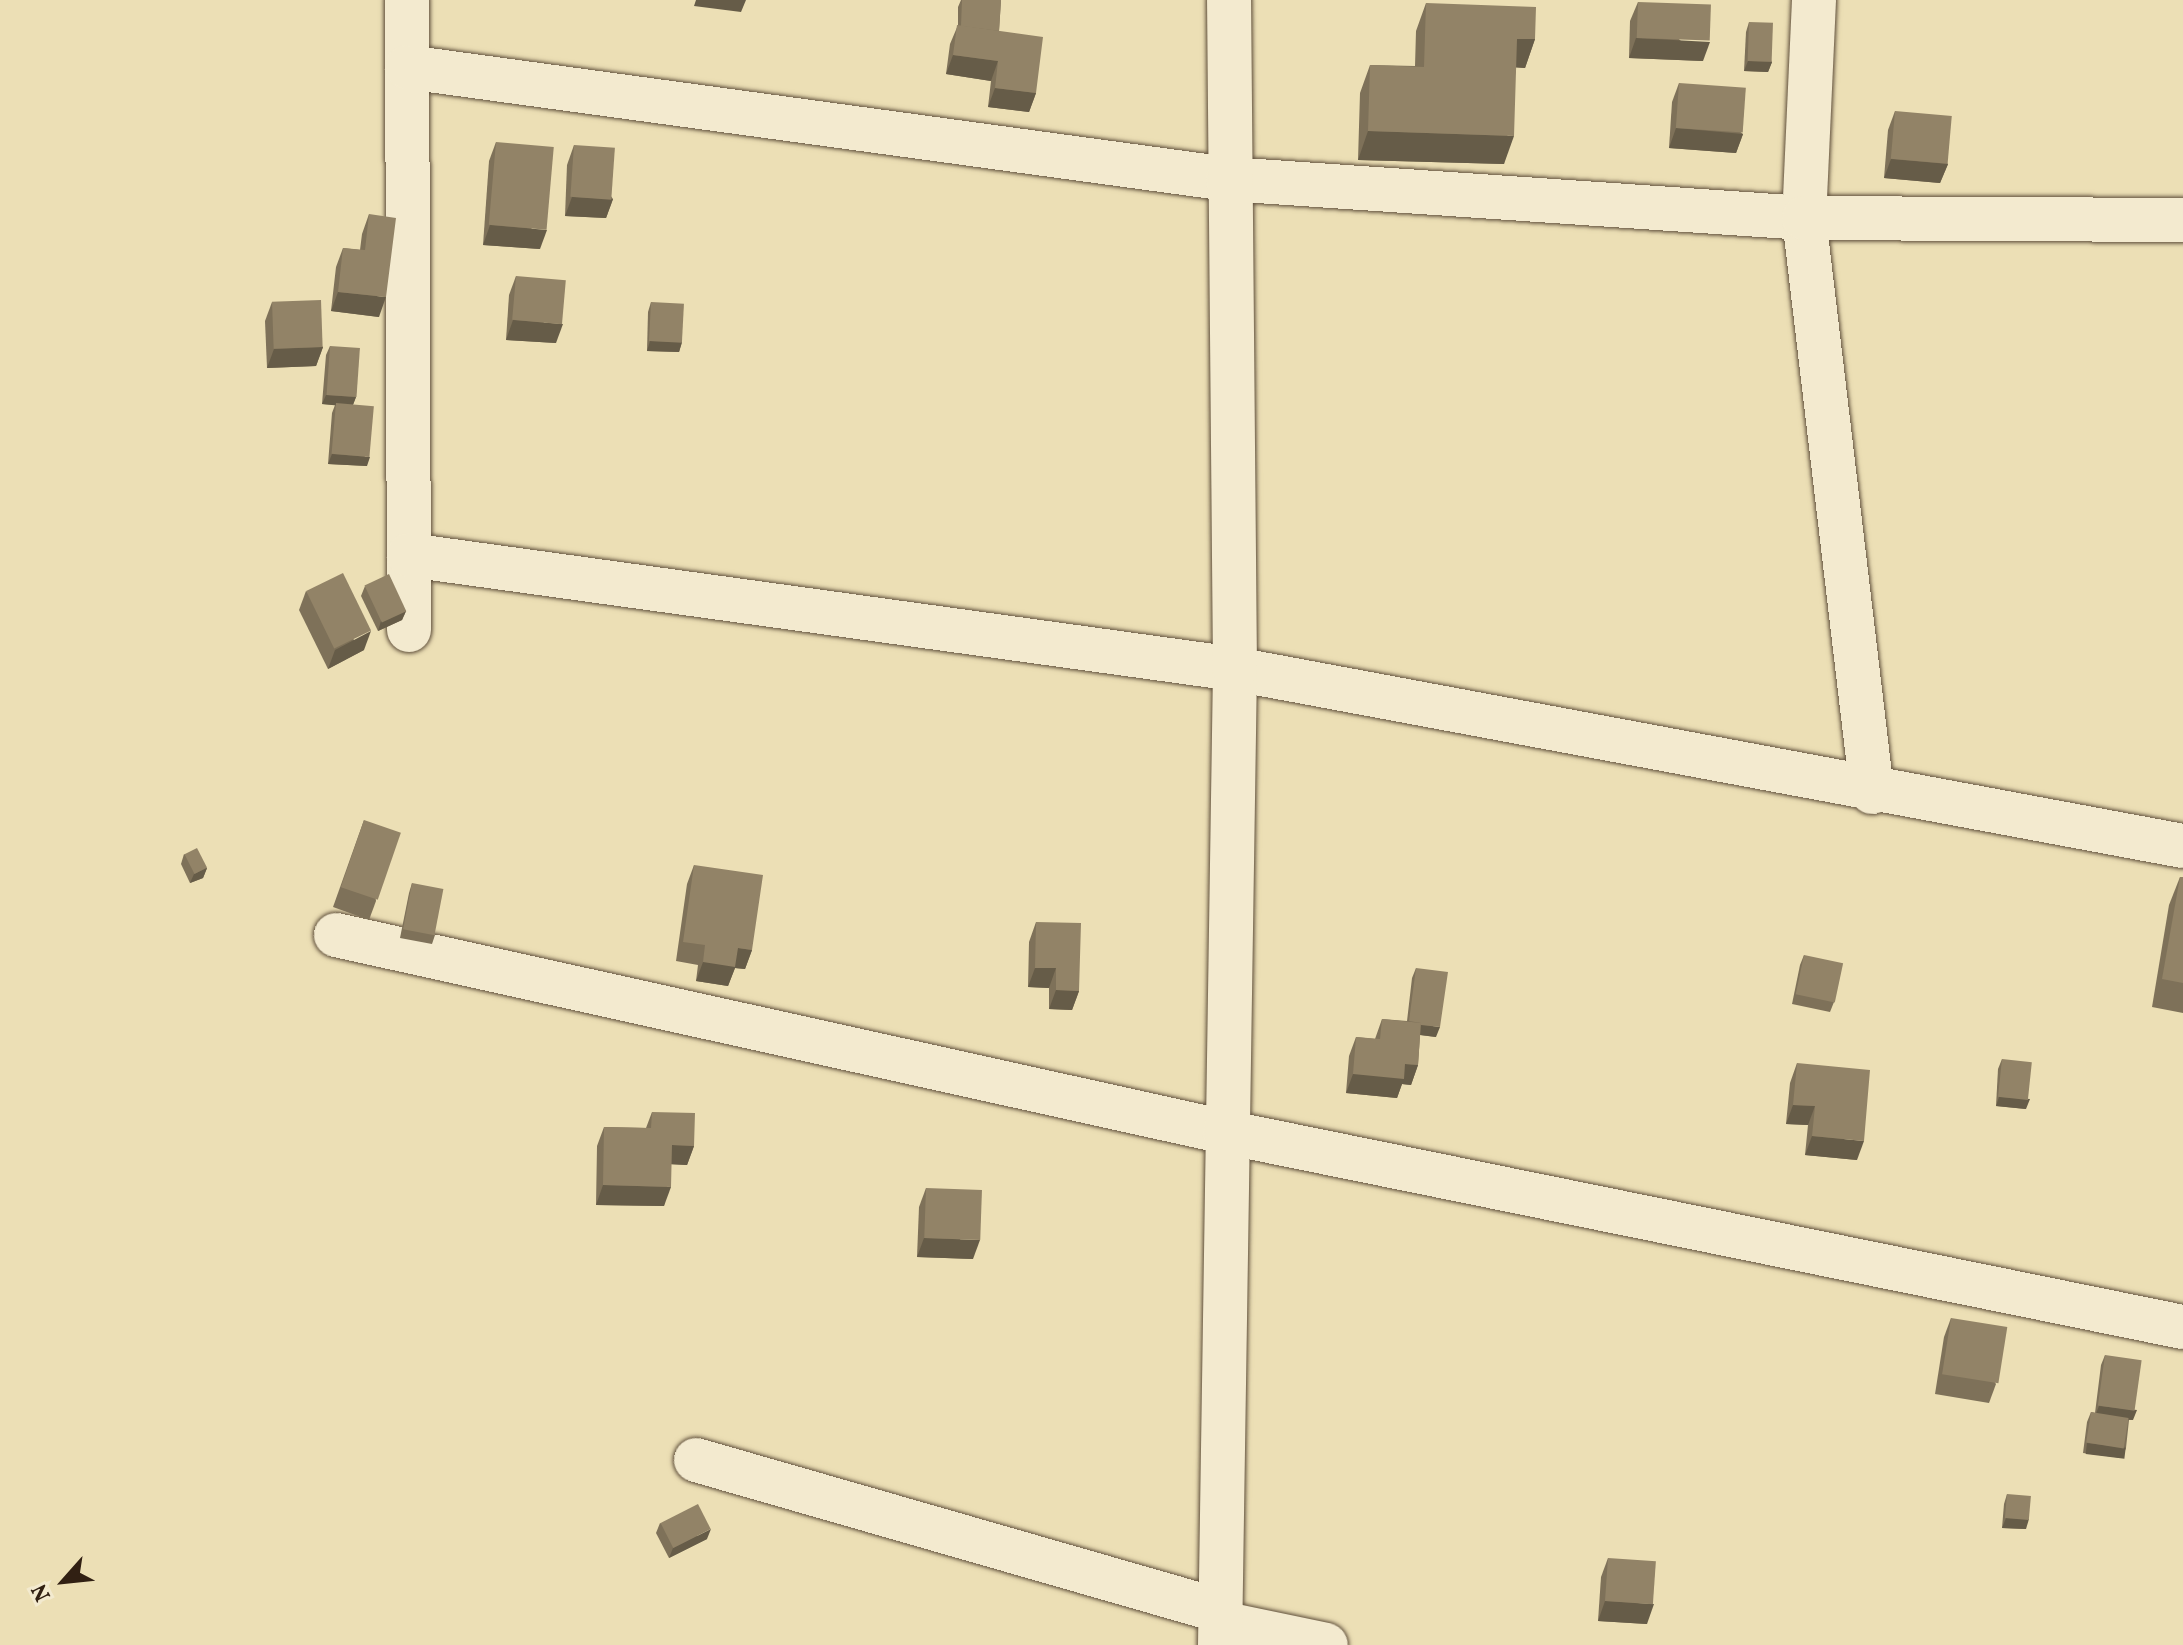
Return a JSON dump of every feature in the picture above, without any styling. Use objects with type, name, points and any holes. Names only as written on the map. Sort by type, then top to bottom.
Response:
[{"type":"street","points":[[407,0],[409,630]]},
{"type":"street","points":[[1220,1626],[1225,1132],[1235,669],[1228,179],[1229,0]]},
{"type":"street","points":[[1814,0],[1804,218],[1872,792]]},
{"type":"street","points":[[407,67],[1228,179],[1804,218],[2183,220]]},
{"type":"street","points":[[409,555],[1235,669],[1872,792],[2183,846]]},
{"type":"street","points":[[336,935],[1225,1132],[2183,1327]]},
{"type":"street","points":[[696,1460],[1220,1626],[1326,1645]]},
{"type":"building","points":[[962,0],[1001,0],[999,31],[961,26]]},
{"type":"building","points":[[1638,2],[1711,5],[1710,41],[1637,38]]},
{"type":"building","points":[[1426,3],[1536,7],[1535,39],[1517,39],[1514,136],[1368,131],[1370,65],[1424,67]]},
{"type":"building","points":[[1749,22],[1773,23],[1772,62],[1748,61]]},
{"type":"building","points":[[957,25],[1043,37],[1036,93],[995,88],[998,61],[953,55]]},
{"type":"building","points":[[1679,83],[1746,88],[1743,133],[1676,128]]},
{"type":"building","points":[[1895,111],[1952,116],[1948,164],[1891,159]]},
{"type":"building","points":[[496,142],[554,147],[547,230],[489,225]]},
{"type":"building","points":[[574,145],[615,148],[611,200],[570,197]]},
{"type":"building","points":[[369,214],[396,218],[386,297],[338,292],[343,248],[365,250]]},
{"type":"building","points":[[516,276],[566,280],[562,324],[512,320]]},
{"type":"building","points":[[321,300],[323,347],[274,349],[272,302]]},
{"type":"building","points":[[651,302],[684,304],[682,343],[649,341]]},
{"type":"building","points":[[330,346],[360,348],[357,397],[327,395]]},
{"type":"building","points":[[336,403],[374,406],[369,457],[332,454]]},
{"type":"building","points":[[343,573],[371,631],[334,648],[306,591]]},
{"type":"building","points":[[389,574],[406,611],[382,623],[365,585]]},
{"type":"building","points":[[364,820],[401,833],[378,900],[341,887]]},
{"type":"building","points":[[197,848],[207,868],[195,874],[185,854]]},
{"type":"building","points":[[694,865],[763,875],[752,950],[738,948],[735,967],[703,962],[705,945],[683,942]]},
{"type":"building","points":[[2180,877],[2183,877],[2183,983],[2162,979]]},
{"type":"building","points":[[412,883],[443,889],[434,935],[403,929]]},
{"type":"building","points":[[1036,922],[1081,923],[1079,991],[1056,990],[1056,968],[1035,968]]},
{"type":"building","points":[[1804,955],[1843,963],[1835,1002],[1796,994]]},
{"type":"building","points":[[1416,968],[1448,972],[1440,1027],[1409,1021]]},
{"type":"building","points":[[1382,1019],[1421,1023],[1418,1065],[1405,1064],[1404,1079],[1353,1074],[1356,1037],[1380,1039]]},
{"type":"building","points":[[2002,1059],[2032,1062],[2028,1100],[1998,1097]]},
{"type":"building","points":[[1797,1063],[1870,1070],[1864,1141],[1812,1136],[1815,1106],[1793,1105]]},
{"type":"building","points":[[652,1112],[695,1113],[694,1146],[672,1145],[671,1187],[603,1185],[604,1127],[651,1128]]},
{"type":"building","points":[[926,1188],[982,1190],[980,1240],[924,1238]]},
{"type":"building","points":[[1951,1318],[2007,1327],[1998,1383],[1942,1374]]},
{"type":"building","points":[[2105,1355],[2142,1360],[2135,1411],[2098,1406]]},
{"type":"building","points":[[2091,1412],[2129,1418],[2124,1449],[2086,1443]]},
{"type":"building","points":[[2007,1494],[2031,1496],[2029,1520],[2005,1518]]},
{"type":"building","points":[[698,1504],[711,1529],[673,1548],[661,1523]]},
{"type":"building","points":[[1608,1558],[1656,1561],[1653,1604],[1605,1601]]}]
